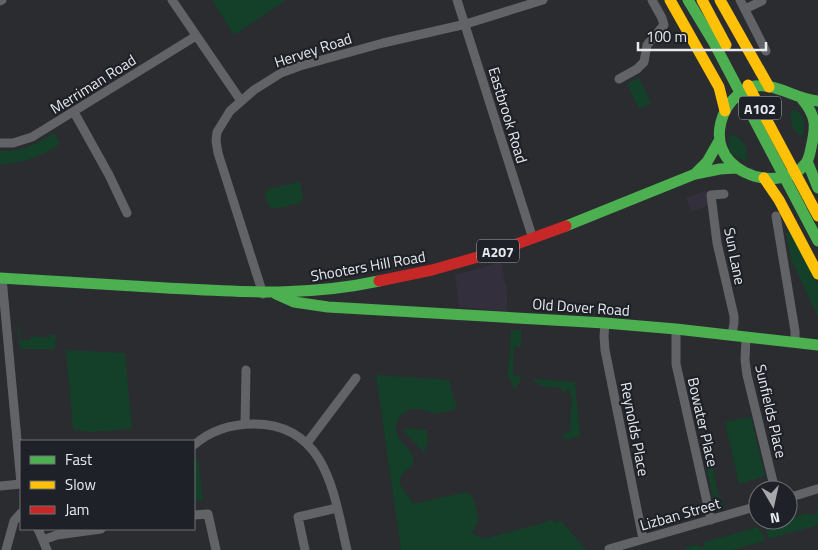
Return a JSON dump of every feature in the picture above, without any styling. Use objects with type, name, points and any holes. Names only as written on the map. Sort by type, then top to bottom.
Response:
[{"type":"main road","points":[[670,0],[722,94],[725,111],[719,140],[727,161],[736,168],[764,178],[784,178],[796,172],[807,161],[817,129],[812,113],[802,99]]},
{"type":"main road","name":"A102","points":[[688,0],[714,43],[818,241]]},
{"type":"main road","name":"A102","points":[[702,0],[818,216]]},
{"type":"main road","points":[[720,0],[769,87]]},
{"type":"main road","points":[[725,111],[737,95],[755,86],[769,87],[802,99],[818,102]]},
{"type":"main road","name":"Shooters Hill Road","points":[[695,174],[707,162],[719,140]]},
{"type":"main road","points":[[807,161],[817,185]]},
{"type":"main road","name":"Shooters Hill Road","points":[[1,278],[263,294],[331,290],[432,270],[492,253],[533,239],[695,174],[736,168]]},
{"type":"main road","points":[[764,178],[779,200],[818,274]]},
{"type":"main road","points":[[331,290],[338,308]]},
{"type":"main road","name":"Old Dover Road","points":[[276,294],[294,302],[338,308],[605,323],[818,345]]},
{"type":"street","points":[[172,0],[241,100]]},
{"type":"street","name":"Eastbrook Road","points":[[458,0],[533,239]]},
{"type":"street","name":"Hervey Road","points":[[263,294],[224,175],[216,141],[217,132],[230,111],[241,100],[271,79],[300,66],[383,43],[466,24],[543,0]]},
{"type":"street","points":[[620,79],[630,74],[644,62],[647,45],[664,25],[652,0]]},
{"type":"street","points":[[740,0],[766,51]]},
{"type":"street","points":[[745,9],[762,0]]},
{"type":"street","name":"Merriman Road","points":[[0,143],[23,141],[74,112],[196,36]]},
{"type":"street","points":[[74,112],[109,175],[127,213]]},
{"type":"street","name":"Sun Lane","points":[[724,194],[711,195],[717,243],[734,316],[732,335]]},
{"type":"street","points":[[776,216],[796,331],[795,342]]},
{"type":"street","points":[[1,278],[20,474]]},
{"type":"street","name":"Reynolds Place","points":[[605,323],[605,350],[643,539]]},
{"type":"street","name":"Bowater Place","points":[[676,329],[676,364],[711,520]]},
{"type":"street","name":"Sunfields Place","points":[[746,337],[745,360],[747,375],[773,480]]},
{"type":"street","points":[[244,424],[246,370]]},
{"type":"street","points":[[307,443],[356,378]]},
{"type":"street","points":[[195,445],[211,433],[244,424],[259,424],[293,433],[307,443],[327,473],[347,550]]},
{"type":"street","points":[[0,486],[20,484]]},
{"type":"street","points":[[798,495],[817,489]]},
{"type":"street","points":[[305,550],[298,517],[337,508]]},
{"type":"street","name":"Lizban Street","points":[[609,548],[748,509]]},
{"type":"street","points":[[6,550],[14,521],[20,514]]},
{"type":"street","points":[[195,516],[208,514],[216,550]]},
{"type":"street","points":[[38,530],[47,550]]},
{"type":"street","points":[[43,540],[56,535],[93,530]]},
{"type":"shaded area","points":[[706,190],[709,205],[691,212],[686,198]]},
{"type":"shaded area","points":[[501,262],[507,291],[507,311],[459,307],[455,275]]},
{"type":"green space","points":[[212,0],[286,0],[234,35]]},
{"type":"green space","points":[[639,78],[651,103],[639,109],[627,84]]},
{"type":"green space","points":[[792,109],[803,117],[804,128],[802,137],[795,131],[792,125]]},
{"type":"green space","points":[[55,133],[60,144],[53,149],[39,156],[0,164],[0,151],[16,150],[29,146]]},
{"type":"green space","points":[[731,134],[742,141],[746,147],[746,161],[730,151],[729,140]]},
{"type":"green space","points":[[300,182],[303,198],[300,203],[273,209],[268,205],[265,194],[268,189]]},
{"type":"green space","points":[[789,231],[818,285],[818,317],[791,259],[786,233]]},
{"type":"green space","points":[[18,328],[20,329],[20,340],[30,340],[31,336],[49,338],[50,335],[56,335],[55,349],[20,349]]},
{"type":"green space","points":[[511,330],[521,330],[521,347],[514,347],[513,375],[520,376],[520,381],[515,389],[508,377]]},
{"type":"green space","points":[[66,350],[125,353],[132,429],[88,432],[73,429]]},
{"type":"green space","points":[[376,375],[449,380],[457,408],[437,413],[417,409],[411,410],[402,414],[397,422],[397,433],[413,457],[413,465],[405,471],[400,478],[400,482],[413,504],[466,492],[473,497],[479,520],[472,530],[473,534],[484,539],[553,520],[554,523],[561,521],[586,550],[401,550]]},
{"type":"green space","points":[[534,379],[575,382],[580,436],[564,440],[564,433],[570,433],[572,397],[568,389],[563,393],[561,388],[539,386],[539,383],[534,383]]},
{"type":"green space","points":[[751,417],[765,476],[739,484],[725,422]]},
{"type":"green space","points":[[405,428],[427,430],[428,441],[424,453],[404,431]]},
{"type":"green space","points":[[195,456],[198,460],[203,500],[195,502]]},
{"type":"green space","points":[[712,464],[718,495],[720,495],[724,509],[716,511],[706,465]]},
{"type":"green space","points":[[818,510],[818,525],[769,539],[766,530],[798,530],[798,516],[808,513],[810,516],[816,514]]},
{"type":"green space","points":[[748,530],[762,531],[765,541],[732,550],[685,550],[685,548],[698,544],[700,548],[705,546],[704,542]]},
{"type":"traffic: fast","points":[[688,0],[714,43],[818,241]]},
{"type":"traffic: fast","points":[[802,99],[807,105],[814,122],[813,140],[806,163],[794,173],[779,178],[762,178],[745,172],[731,163],[722,149],[720,131],[726,109],[742,92],[751,87],[763,86],[818,101]]},
{"type":"traffic: fast","points":[[695,174],[707,162],[719,141]]},
{"type":"traffic: fast","points":[[807,161],[818,188]]},
{"type":"traffic: fast","points":[[566,226],[695,174],[736,168]]},
{"type":"traffic: fast","points":[[0,278],[247,292],[325,289],[379,281]]},
{"type":"traffic: fast","points":[[276,294],[294,302],[328,307],[605,323],[818,345]]},
{"type":"traffic: slow","points":[[670,0],[719,87],[725,111]]},
{"type":"traffic: slow","points":[[702,0],[726,45]]},
{"type":"traffic: slow","points":[[720,0],[769,87]]},
{"type":"traffic: slow","points":[[748,85],[818,216]]},
{"type":"traffic: slow","points":[[764,178],[779,200],[818,274]]},
{"type":"traffic: jam","points":[[379,281],[432,270],[492,253],[566,226]]}]
